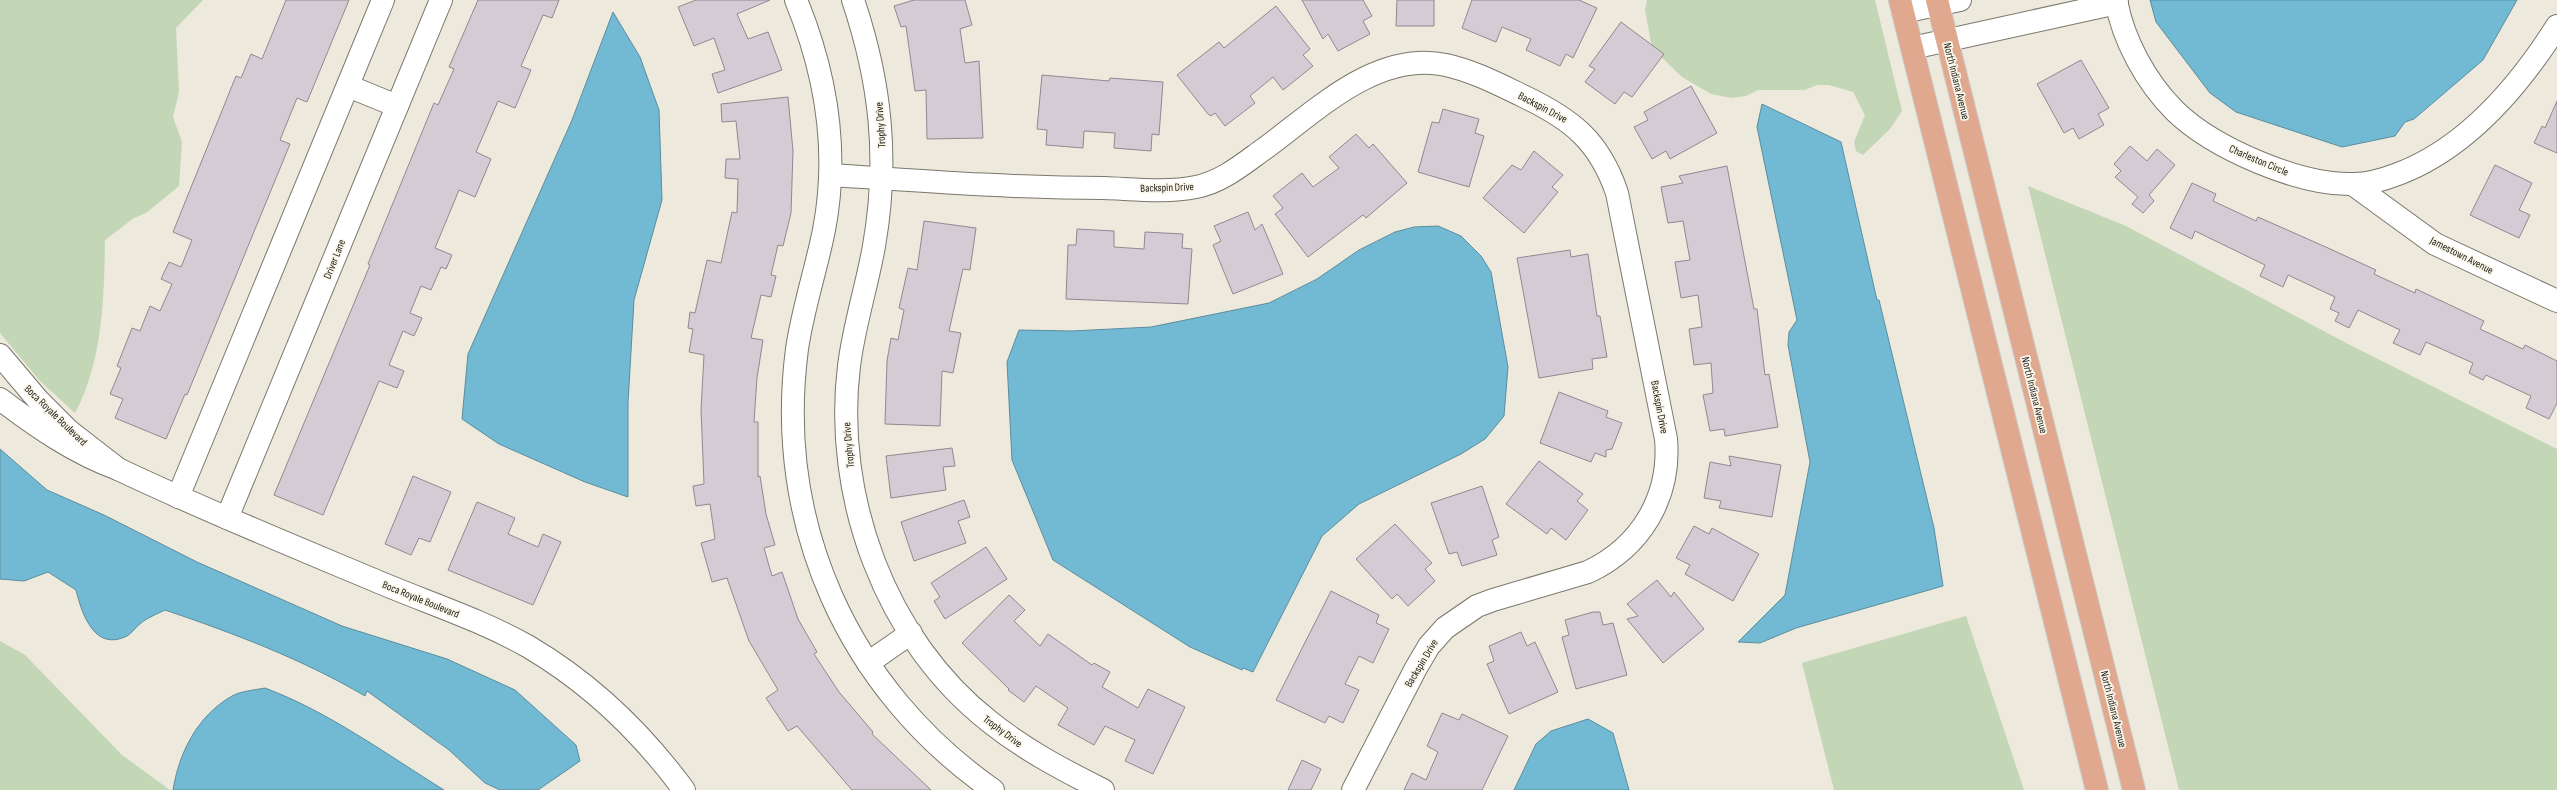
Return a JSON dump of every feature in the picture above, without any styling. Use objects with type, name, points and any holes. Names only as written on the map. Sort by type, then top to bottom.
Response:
[{"type":"main road","name":"North Indiana Avenue","points":[[1937,2],[2134,790]]},
{"type":"main road","points":[[1901,6],[2097,790]]},
{"type":"street","points":[[178,497],[383,0]]},
{"type":"street","name":"Driver Lane","points":[[227,518],[441,0]]},
{"type":"street","points":[[796,0],[813,47],[823,87],[830,136],[832,175],[824,231],[797,349],[793,398],[794,452],[806,524],[819,565],[841,617],[886,690],[934,744],[993,790]]},
{"type":"street","name":"Trophy Drive","points":[[853,0],[876,81],[881,126],[882,178],[874,246],[849,365],[846,431],[854,493],[868,546],[889,596],[911,633],[945,678],[989,722],[1040,757],[1103,790]]},
{"type":"street","points":[[1901,6],[1960,0]]},
{"type":"street","name":"Charleston Circle","points":[[1912,48],[2117,2],[2126,34],[2145,72],[2160,94],[2195,127],[2214,140],[2278,170],[2311,179],[2354,184],[2398,174],[2428,159],[2459,139],[2500,101],[2544,47],[2557,26]]},
{"type":"street","name":"Backspin Drive","points":[[832,175],[1072,188],[1197,187],[1235,170],[1364,79],[1392,68],[1427,63],[1460,68],[1484,78],[1564,117],[1589,140],[1601,157],[1616,193],[1666,439],[1666,472],[1658,501],[1651,516],[1636,537],[1621,552],[1601,566],[1588,572],[1477,606],[1445,628],[1429,646],[1416,668],[1353,790]]},
{"type":"street","points":[[348,86],[397,106]]},
{"type":"street","name":"Jamestown Avenue","points":[[2354,184],[2435,244],[2557,301]]},
{"type":"street","name":"Boca Royale Boulevard","points":[[0,355],[58,421],[118,469]]},
{"type":"street","name":"Boca Royale Boulevard","points":[[0,399],[68,446],[97,462],[118,469],[227,518],[469,618],[528,647],[572,676],[619,715],[667,768],[684,790]]},
{"type":"street","points":[[868,663],[911,633]]},
{"type":"green space","points":[[0,0],[203,0],[176,28],[179,92],[173,117],[182,142],[179,186],[146,213],[134,218],[105,240],[104,284],[97,351],[84,393],[75,413],[40,381],[0,333]]},
{"type":"green space","points":[[1647,0],[1875,0],[1902,111],[1890,129],[1863,155],[1856,151],[1854,142],[1865,115],[1853,92],[1829,85],[1817,85],[1805,90],[1758,90],[1746,96],[1731,98],[1711,94],[1682,77],[1652,48],[1645,10]]},
{"type":"green space","points":[[2028,186],[2126,226],[2348,344],[2557,449],[2557,790],[2179,790]]},
{"type":"green space","points":[[1966,616],[2024,790],[1834,790],[1802,663]]},
{"type":"green space","points":[[0,641],[25,655],[122,755],[170,790],[0,790]]},
{"type":"water","points":[[2150,0],[2517,0],[2483,60],[2414,119],[2405,122],[2395,136],[2342,147],[2236,112],[2210,93],[2156,22]]},
{"type":"water","points":[[613,12],[640,57],[659,110],[662,200],[634,300],[628,403],[628,497],[585,482],[499,444],[462,419],[468,354],[572,120]]},
{"type":"water","points":[[1762,104],[1841,142],[1877,300],[1879,300],[1934,528],[1943,586],[1796,628],[1760,643],[1738,642],[1785,595],[1810,462],[1788,345],[1789,332],[1797,320],[1757,127]]},
{"type":"water","points":[[1438,226],[1461,236],[1481,256],[1491,272],[1508,367],[1504,416],[1485,439],[1461,454],[1359,504],[1322,536],[1253,672],[1243,668],[1242,670],[1190,647],[1053,560],[1012,460],[1007,362],[1019,330],[1072,331],[1151,327],[1269,303],[1317,279],[1359,250],[1395,232],[1414,227]]},
{"type":"water","points":[[0,449],[47,490],[104,515],[197,562],[342,626],[447,659],[515,690],[576,745],[580,761],[538,790],[500,790],[485,783],[449,750],[367,691],[365,696],[317,670],[242,638],[165,610],[143,621],[127,636],[116,640],[106,639],[98,635],[86,620],[76,590],[48,572],[24,581],[0,579]]},
{"type":"water","points":[[265,688],[312,709],[357,734],[444,790],[173,790],[185,749],[200,725],[209,714],[220,704],[236,694]]},
{"type":"water","points":[[1588,719],[1613,733],[1629,790],[1514,790],[1536,744],[1551,731]]},
{"type":"building","points":[[286,0],[349,0],[307,102],[297,98],[280,140],[290,144],[187,395],[185,394],[166,439],[115,418],[123,399],[110,394],[121,368],[117,366],[132,328],[140,331],[150,306],[160,311],[172,284],[161,279],[169,262],[181,267],[192,240],[173,232],[236,76],[241,78],[251,54],[262,59]]},
{"type":"building","points":[[478,0],[559,0],[552,18],[543,15],[521,66],[531,70],[515,108],[498,101],[476,152],[491,159],[475,197],[459,190],[435,248],[452,255],[446,269],[441,267],[431,290],[421,286],[410,313],[422,318],[414,336],[403,331],[389,365],[404,371],[397,388],[379,381],[323,515],[274,495],[370,265],[368,264],[434,103],[438,105],[454,69],[449,67]]},
{"type":"building","points":[[696,0],[770,0],[737,14],[748,39],[768,32],[782,70],[718,93],[712,74],[725,70],[714,38],[694,46],[678,7]]},
{"type":"building","points":[[914,0],[965,0],[972,25],[960,29],[965,63],[979,61],[983,138],[927,139],[926,90],[915,91],[906,26],[901,27],[894,6]]},
{"type":"building","points":[[1302,0],[1363,0],[1372,16],[1363,21],[1370,34],[1338,51],[1328,34],[1323,39]]},
{"type":"building","points":[[1397,0],[1434,0],[1434,26],[1396,26]]},
{"type":"building","points":[[1472,0],[1579,0],[1597,8],[1573,58],[1566,54],[1560,66],[1526,50],[1531,39],[1502,27],[1496,42],[1462,28]]},
{"type":"building","points":[[1276,6],[1310,49],[1303,55],[1313,66],[1283,90],[1273,77],[1250,96],[1255,103],[1225,126],[1215,113],[1211,116],[1208,114],[1177,75],[1219,42],[1224,48]]},
{"type":"building","points":[[1621,22],[1664,54],[1632,97],[1624,92],[1615,104],[1585,82],[1595,69],[1589,66]]},
{"type":"building","points":[[2081,60],[2109,108],[2098,114],[2104,125],[2079,139],[2073,128],[2064,133],[2037,84]]},
{"type":"building","points":[[1042,75],[1109,81],[1110,78],[1163,82],[1159,135],[1152,134],[1151,151],[1114,148],[1115,133],[1084,131],[1083,148],[1046,145],[1047,130],[1037,129]]},
{"type":"building","points":[[1691,86],[1717,133],[1670,159],[1666,151],[1652,159],[1634,127],[1648,120],[1644,112]]},
{"type":"building","points":[[788,97],[793,151],[791,213],[783,246],[778,245],[771,275],[776,276],[771,297],[761,295],[751,338],[763,340],[757,378],[754,422],[758,422],[758,477],[760,476],[766,514],[775,545],[764,548],[772,576],[782,572],[798,619],[817,652],[814,654],[839,692],[873,732],[872,734],[931,790],[852,790],[797,726],[788,731],[766,698],[778,690],[749,641],[727,578],[712,582],[701,543],[715,539],[710,504],[696,506],[693,486],[704,484],[701,410],[704,355],[689,352],[693,329],[688,328],[690,312],[695,313],[707,260],[721,263],[732,212],[737,213],[738,179],[725,178],[726,159],[740,159],[736,121],[722,122],[721,104]]},
{"type":"building","points":[[2557,101],[2557,153],[2534,143],[2542,126],[2545,128]]},
{"type":"building","points":[[1443,109],[1479,119],[1475,133],[1484,136],[1469,187],[1418,172],[1432,122],[1439,123]]},
{"type":"building","points":[[1356,134],[1369,148],[1373,144],[1407,183],[1366,218],[1363,215],[1308,257],[1275,214],[1283,208],[1273,196],[1302,173],[1313,187],[1339,168],[1329,157]]},
{"type":"building","points":[[2130,146],[2147,161],[2157,149],[2175,165],[2149,195],[2154,201],[2143,213],[2132,204],[2138,197],[2115,177],[2121,171],[2114,164]]},
{"type":"building","points":[[1534,151],[1563,175],[1552,187],[1558,192],[1524,233],[1483,198],[1512,165],[1521,170]]},
{"type":"building","points":[[2495,165],[2532,183],[2519,210],[2530,215],[2519,238],[2470,215]]},
{"type":"building","points":[[1727,166],[1754,309],[1757,309],[1765,375],[1769,374],[1778,427],[1725,436],[1724,429],[1710,431],[1703,395],[1713,393],[1711,363],[1694,365],[1689,329],[1702,327],[1698,295],[1681,298],[1675,262],[1690,260],[1683,221],[1668,223],[1661,187],[1683,183],[1679,176]]},
{"type":"building","points":[[2192,183],[2216,194],[2213,201],[2256,221],[2258,217],[2376,270],[2374,274],[2415,293],[2416,289],[2484,321],[2480,329],[2523,349],[2525,345],[2557,361],[2557,403],[2549,419],[2526,408],[2531,396],[2486,375],[2483,380],[2469,373],[2473,363],[2426,342],[2420,355],[2393,343],[2400,330],[2358,310],[2349,328],[2335,321],[2339,313],[2330,309],[2335,297],[2288,275],[2283,287],[2260,276],[2265,265],[2195,231],[2192,239],[2170,228]]},
{"type":"building","points":[[1248,212],[1255,230],[1262,224],[1283,274],[1233,294],[1213,245],[1221,241],[1214,226]]},
{"type":"building","points":[[924,221],[976,228],[970,270],[963,269],[949,331],[961,333],[953,373],[942,371],[940,426],[885,424],[887,361],[891,338],[898,340],[904,310],[899,308],[908,268],[917,270]]},
{"type":"building","points":[[1077,229],[1114,231],[1114,247],[1144,249],[1145,232],[1183,234],[1182,248],[1192,249],[1188,304],[1066,299],[1068,245],[1076,245]]},
{"type":"building","points":[[1570,250],[1571,257],[1588,254],[1597,316],[1600,316],[1607,357],[1592,359],[1593,369],[1539,378],[1517,258]]},
{"type":"building","points":[[1559,392],[1608,411],[1606,417],[1622,423],[1612,449],[1606,450],[1606,457],[1595,453],[1591,462],[1540,443]]},
{"type":"building","points":[[952,448],[955,466],[943,467],[946,490],[891,498],[886,456]]},
{"type":"building","points":[[1729,456],[1781,465],[1772,517],[1719,508],[1721,501],[1704,498],[1710,462],[1731,466]]},
{"type":"building","points":[[1539,461],[1583,494],[1577,501],[1588,510],[1566,540],[1551,528],[1547,534],[1506,504]]},
{"type":"building","points":[[413,476],[451,492],[430,542],[419,538],[411,555],[385,544]]},
{"type":"building","points":[[1482,486],[1499,537],[1492,540],[1497,555],[1462,566],[1457,552],[1449,554],[1431,503]]},
{"type":"building","points":[[964,500],[970,517],[958,521],[966,543],[914,561],[901,522]]},
{"type":"building","points":[[477,502],[515,518],[508,534],[538,547],[543,534],[561,542],[533,605],[448,570]]},
{"type":"building","points":[[1395,524],[1432,563],[1425,569],[1435,581],[1408,606],[1397,594],[1392,599],[1356,559]]},
{"type":"building","points":[[1694,526],[1709,534],[1712,528],[1759,554],[1733,601],[1685,574],[1690,565],[1676,558]]},
{"type":"building","points":[[986,547],[1007,579],[945,619],[934,601],[940,597],[931,583]]},
{"type":"building","points":[[1657,580],[1671,597],[1674,592],[1704,629],[1663,663],[1627,619],[1638,616],[1627,604]]},
{"type":"building","points":[[1331,591],[1379,615],[1376,623],[1389,629],[1373,663],[1359,656],[1345,684],[1359,690],[1343,723],[1329,716],[1325,723],[1276,700]]},
{"type":"building","points":[[1009,595],[1025,610],[1014,621],[1040,646],[1048,634],[1092,665],[1094,663],[1110,672],[1102,687],[1138,708],[1148,689],[1185,707],[1153,774],[1125,761],[1135,740],[1105,726],[1094,745],[1058,725],[1068,708],[1036,686],[1024,702],[1008,690],[1009,689],[962,643]]},
{"type":"building","points":[[1593,612],[1600,612],[1603,625],[1613,623],[1627,675],[1576,689],[1562,637],[1569,635],[1565,620]]},
{"type":"building","points":[[1521,632],[1527,646],[1535,642],[1558,692],[1509,714],[1487,664],[1494,661],[1489,646]]},
{"type":"building","points":[[1442,713],[1459,720],[1462,714],[1508,736],[1482,790],[1404,790],[1412,773],[1426,780],[1438,752],[1427,746]]},
{"type":"building","points":[[1302,760],[1321,769],[1311,790],[1288,790]]}]
